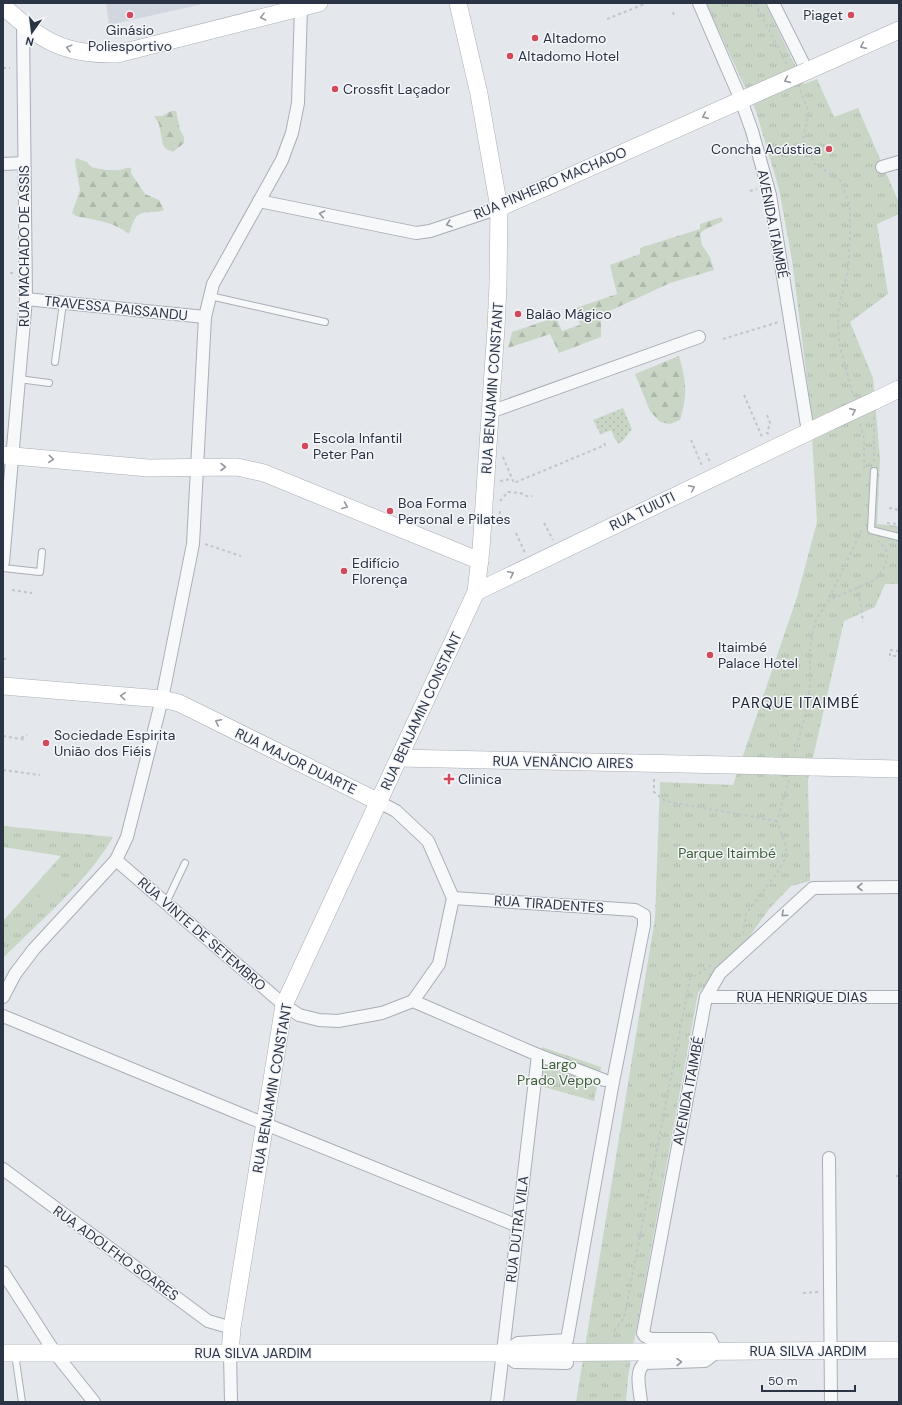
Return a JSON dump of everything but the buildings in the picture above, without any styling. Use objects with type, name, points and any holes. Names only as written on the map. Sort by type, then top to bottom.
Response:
[{"type":"street","points":[[3,6],[23,25],[38,36],[56,45],[97,54],[117,54],[319,3]]},
{"type":"street","name":"RUA BENJAMIN CONSTANT","points":[[231,1402],[230,1353],[232,1328],[284,1005],[476,592],[480,561],[498,284],[499,208],[479,94],[458,3]]},
{"type":"street","name":"AVENIDA ITAIMBÉ","points":[[699,3],[741,100],[752,131],[770,195],[808,432]]},
{"type":"street","points":[[773,3],[807,71],[899,30]]},
{"type":"street","points":[[3,997],[15,974],[34,949],[116,860],[127,837],[162,699],[193,540],[205,317],[213,284],[282,160],[292,133],[298,103],[301,8]]},
{"type":"street","name":"RUA MACHADO DE ASSIS","points":[[3,562],[8,456],[19,379],[26,299],[23,25]]},
{"type":"street","name":"RUA PINHEIRO MACHADO","points":[[259,201],[416,233],[430,230],[499,208],[807,71]]},
{"type":"street","points":[[882,167],[899,162]]},
{"type":"street","points":[[3,164],[24,163]]},
{"type":"street","name":"TRAVESSA PAISSANDU","points":[[26,299],[205,317]]},
{"type":"street","points":[[490,412],[699,337]]},
{"type":"street","points":[[874,401],[899,389]]},
{"type":"street","name":"RUA TUIUTI","points":[[476,592],[874,401]]},
{"type":"street","points":[[8,456],[148,468],[238,467],[264,473],[480,561]]},
{"type":"street","name":"RUA MAJOR DUARTE","points":[[3,686],[162,699],[179,703],[396,811],[428,841],[453,898]]},
{"type":"street","name":"RUA VENÂNCIO AIRES","points":[[399,758],[899,769]]},
{"type":"street","name":"RUA VINTE DE SETEMBRO","points":[[116,860],[284,1005],[300,1015],[319,1020],[338,1021],[382,1013],[413,1001]]},
{"type":"street","name":"AVENIDA ITAIMBÉ","points":[[717,1352],[710,1339],[651,1339],[643,1333],[706,996],[720,973],[813,888],[899,887]]},
{"type":"street","points":[[453,898],[439,964],[413,1001],[538,1055],[604,1080]]},
{"type":"street","name":"RUA TIRADENTES","points":[[453,898],[635,910],[644,915],[644,925],[612,1087],[567,1340],[518,1343],[503,1353]]},
{"type":"street","name":"RUA HENRIQUE DIAS","points":[[706,996],[899,997]]},
{"type":"street","points":[[6,1014],[265,1123],[518,1226]]},
{"type":"street","name":"RUA DUTRA VILA","points":[[497,1402],[538,1055]]},
{"type":"street","points":[[828,1158],[831,1402]]},
{"type":"street","name":"RUA ADOLFHO SOARES","points":[[3,1170],[208,1321],[232,1328]]},
{"type":"street","points":[[3,1272],[55,1353],[94,1402]]},
{"type":"street","name":"RUA SILVA JARDIM","points":[[9,1353],[529,1353],[899,1350]]},
{"type":"street","points":[[641,1402],[638,1375],[641,1366],[645,1363],[705,1362],[717,1352]]},
{"type":"street","name":"RUA SILVA JARDIM","points":[[503,1353],[515,1362],[567,1363]]},
{"type":"lane","points":[[210,296],[325,322]]},
{"type":"lane","points":[[56,362],[63,303]]},
{"type":"lane","points":[[19,379],[49,383]]},
{"type":"lane","points":[[874,471],[871,532],[899,537]]},
{"type":"lane","points":[[3,568],[40,572],[42,552]]},
{"type":"lane","points":[[166,903],[186,863]]},
{"type":"lane","points":[[9,1353],[22,1402]]},
{"type":"path","points":[[606,19],[648,3]]},
{"type":"path","points":[[755,3],[790,70]]},
{"type":"path","points":[[3,68],[10,68]]},
{"type":"path","points":[[797,84],[804,97],[809,112],[803,140],[816,164],[841,181],[850,207],[848,271],[838,311],[839,342],[855,402]]},
{"type":"path","points":[[723,339],[790,319]]},
{"type":"path","points":[[744,395],[763,440]]},
{"type":"path","points":[[874,401],[874,471]]},
{"type":"path","points":[[766,415],[770,423],[767,433],[772,436]]},
{"type":"path","points":[[860,424],[864,438],[864,473]]},
{"type":"path","points":[[597,428],[598,427],[601,434]]},
{"type":"path","points":[[691,440],[703,469]]},
{"type":"path","points":[[503,457],[514,483],[605,445],[604,443]]},
{"type":"path","points":[[706,453],[712,465]]},
{"type":"path","points":[[503,480],[512,479]]},
{"type":"path","points":[[499,526],[500,501],[508,492],[520,493],[529,497],[532,496]]},
{"type":"path","points":[[889,508],[899,510]]},
{"type":"path","points":[[544,523],[554,541]]},
{"type":"path","points":[[887,523],[898,524]]},
{"type":"path","points":[[794,758],[807,708],[810,684],[810,646],[816,620],[829,600],[864,526],[885,548],[886,558],[884,568],[875,580],[858,586],[829,600]]},
{"type":"path","points":[[516,533],[525,554]]},
{"type":"path","points":[[193,540],[241,556]]},
{"type":"path","points":[[858,586],[863,622]]},
{"type":"path","points":[[12,590],[32,593]]},
{"type":"path","points":[[899,651],[890,650],[890,656],[899,656]]},
{"type":"path","points":[[20,738],[28,735]]},
{"type":"path","points":[[3,736],[27,740]]},
{"type":"path","points":[[3,770],[40,775]]},
{"type":"path","points":[[743,935],[746,914],[777,873],[787,856],[785,844],[777,821],[790,774]]},
{"type":"path","points":[[654,775],[654,792],[665,801],[777,821]]},
{"type":"path","points":[[614,1330],[624,1318],[690,979],[713,963]]},
{"type":"path","points":[[803,1293],[819,1292]]},
{"type":"shaded area","name":"Ginásio Poliesportivo","points":[[106,3],[207,3],[109,25]]},
{"type":"green space","name":"Parque Itaimbé","points":[[706,3],[765,3],[804,84],[817,79],[834,117],[858,108],[899,203],[899,214],[877,224],[888,294],[850,322],[873,378],[880,459],[877,524],[899,526],[899,584],[885,584],[875,607],[844,621],[808,780],[810,881],[791,886],[769,909],[745,943],[698,993],[636,1331],[628,1377],[626,1402],[576,1402],[655,918],[660,782],[733,785],[797,597],[817,522],[810,402],[792,260],[779,189],[756,111]]},
{"type":"green space","points":[[171,111],[176,111],[180,130],[184,137],[184,143],[173,152],[166,149],[163,145],[159,124],[154,116],[162,116]]},
{"type":"green space","points":[[76,158],[87,162],[91,167],[101,169],[121,170],[131,168],[131,173],[145,194],[159,200],[164,210],[140,214],[137,216],[129,234],[111,224],[76,216],[72,213],[80,190],[75,162]]},
{"type":"green space","points":[[721,217],[723,221],[704,230],[700,234],[702,245],[710,257],[714,270],[670,283],[601,315],[601,337],[559,353],[550,334],[508,348],[512,332],[556,317],[562,331],[580,325],[576,308],[617,294],[610,265],[640,254],[640,248],[700,229],[700,224]]},
{"type":"green space","points":[[679,356],[685,380],[683,411],[680,420],[670,424],[660,422],[650,411],[635,374]]},
{"type":"green space","points":[[623,408],[632,429],[619,444],[611,430],[601,434],[593,420]]},
{"type":"green space","points":[[3,826],[113,837],[103,853],[77,885],[3,958],[3,921],[61,856],[3,847]]},
{"type":"green space","points":[[56,870],[69,883],[46,903],[34,890]]},
{"type":"green space","name":"Largo Prado Veppo","points":[[542,1047],[601,1067],[594,1101],[537,1085]]},
{"type":"place","name":"Ginásio Poliesportivo","points":[[130,15]]},
{"type":"place","name":"Piaget","points":[[851,15]]},
{"type":"place","name":"Altadomo","points":[[535,38]]},
{"type":"place","name":"Altadomo Hotel","points":[[510,56]]},
{"type":"place","name":"Crossfit Laçador","points":[[335,89]]},
{"type":"place","name":"Concha Acústica","points":[[829,149]]},
{"type":"place","name":"Balão Mágico","points":[[518,314]]},
{"type":"place","name":"Escola Infantil Peter Pan","points":[[305,446]]},
{"type":"place","name":"Boa Forma Personal e Pilates","points":[[390,511]]},
{"type":"place","name":"Edifício Florença","points":[[344,571]]},
{"type":"place","name":"Itaimbé Palace Hotel","points":[[710,655]]},
{"type":"place","name":"Sociedade Espirita União dos Fiéis","points":[[46,743]]},
{"type":"place","name":"Clinica","points":[[449,779]]},
{"type":"district","name":"PARQUE ITAIMBÉ","points":[[796,703]]}]
